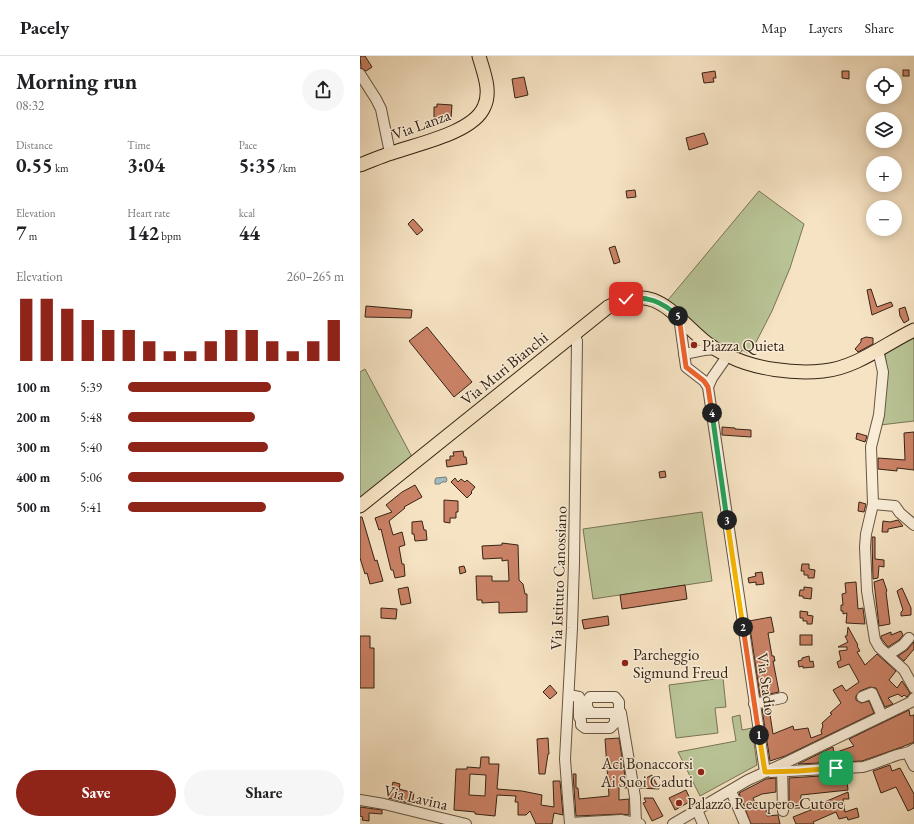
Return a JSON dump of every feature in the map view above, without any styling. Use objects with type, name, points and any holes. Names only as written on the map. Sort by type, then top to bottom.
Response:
[{"type":"main road","name":"Via Lanza","points":[[360,165],[390,153],[445,136],[470,122],[479,114],[484,108],[487,87],[479,56]]},
{"type":"main road","name":"Via Muri Bianchi","points":[[360,506],[608,307],[618,302],[634,297],[650,299],[662,304],[679,317],[704,341],[722,352],[769,368],[787,371],[825,371],[843,366],[878,350],[914,330]]},
{"type":"street","points":[[360,74],[381,109],[390,153]]},
{"type":"street","points":[[679,317],[686,367],[704,381],[708,387]]},
{"type":"street","name":"Via Istituto Canossiano","points":[[570,824],[565,759],[572,628],[575,522],[577,341],[574,334]]},
{"type":"street","points":[[684,354],[704,350],[722,352],[708,387]]},
{"type":"street","points":[[878,350],[884,372],[879,415],[871,447],[873,504],[866,534],[865,547],[867,591],[875,640],[879,647],[904,670],[914,688]]},
{"type":"street","name":"Via Stadio","points":[[708,387],[765,772]]},
{"type":"street","points":[[873,504],[895,506],[900,513],[914,525]]},
{"type":"street","points":[[888,655],[903,645],[909,638]]},
{"type":"street","points":[[862,697],[872,693],[882,716]]},
{"type":"street","points":[[569,695],[579,697],[585,714]]},
{"type":"street","points":[[590,697],[615,697],[619,702],[615,722],[610,728],[585,728],[581,726],[585,714],[587,701],[590,697]]},
{"type":"street","points":[[754,704],[782,698]]},
{"type":"street","points":[[782,768],[911,702],[914,698]]},
{"type":"street","points":[[570,824],[621,820],[638,823],[622,713],[585,714]]},
{"type":"street","points":[[672,824],[765,772],[782,768],[863,767],[911,751],[914,766]]},
{"type":"street","points":[[782,768],[783,811]]},
{"type":"street","points":[[731,790],[745,824]]},
{"type":"street","name":"Via Lavina","points":[[360,800],[384,804],[466,824]]},
{"type":"street","points":[[697,810],[703,824]]},
{"type":"green space","points":[[759,191],[804,224],[790,268],[772,311],[750,354],[742,350],[741,352],[735,354],[708,336],[668,300]]},
{"type":"green space","points":[[914,338],[914,421],[880,425],[887,370],[885,353]]},
{"type":"green space","points":[[365,369],[412,457],[360,501],[360,372]]},
{"type":"green space","points":[[702,512],[712,581],[593,599],[583,529]]},
{"type":"green space","points":[[723,678],[726,707],[715,708],[718,733],[676,738],[669,685]]},
{"type":"green space","points":[[740,715],[742,730],[752,728],[757,765],[700,796],[678,752],[736,741],[732,717]]},
{"type":"water","points":[[446,477],[446,482],[435,484],[436,478]]},
{"type":"building","points":[[360,56],[365,56],[372,67],[366,71],[361,68]]},
{"type":"building","points":[[903,70],[909,70],[909,76],[903,76]]},
{"type":"building","points":[[715,71],[716,78],[713,78],[714,82],[704,83],[702,73]]},
{"type":"building","points":[[842,71],[849,71],[849,79],[842,78]]},
{"type":"building","points":[[524,77],[528,95],[515,98],[512,79]]},
{"type":"building","points":[[437,104],[452,105],[451,118],[434,122],[434,107],[437,107]]},
{"type":"building","points":[[704,133],[708,144],[689,150],[686,138]]},
{"type":"building","points":[[635,190],[636,197],[627,198],[626,191]]},
{"type":"building","points":[[413,219],[423,230],[417,235],[408,224]]},
{"type":"building","points":[[615,246],[620,262],[614,264],[609,248]]},
{"type":"building","points":[[871,289],[877,307],[891,302],[893,306],[872,315],[867,290]]},
{"type":"building","points":[[366,306],[412,310],[411,318],[365,317]]},
{"type":"building","points":[[905,307],[909,320],[904,323],[900,316],[899,309]]},
{"type":"building","points":[[427,327],[472,382],[454,397],[409,341]]},
{"type":"building","points":[[866,337],[873,338],[873,344],[858,352],[855,349],[861,342],[861,339]]},
{"type":"building","points":[[722,427],[751,430],[751,437],[722,435]]},
{"type":"building","points":[[914,432],[914,470],[897,468],[897,471],[878,469],[878,458],[905,460],[904,433]]},
{"type":"building","points":[[857,433],[867,436],[865,442],[856,439]]},
{"type":"building","points":[[463,451],[467,464],[447,467],[446,460],[450,460],[450,456],[454,456],[453,452]]},
{"type":"building","points":[[665,471],[666,477],[660,478],[659,472]]},
{"type":"building","points":[[455,478],[458,482],[461,479],[465,482],[467,480],[475,487],[467,498],[451,482]]},
{"type":"building","points":[[415,485],[422,497],[404,507],[405,508],[389,521],[393,535],[402,532],[405,545],[399,547],[402,564],[404,564],[405,576],[395,578],[393,570],[391,570],[381,529],[379,530],[375,518],[392,512],[386,505],[402,492]]},
{"type":"building","points":[[444,500],[458,501],[458,512],[456,512],[456,518],[450,518],[450,523],[444,522]]},
{"type":"building","points":[[859,502],[866,504],[864,512],[858,511]]},
{"type":"building","points":[[360,517],[362,517],[375,561],[377,560],[383,581],[370,584],[367,573],[365,574],[360,558]]},
{"type":"building","points":[[898,520],[903,526],[888,529],[888,532],[882,532],[883,521],[890,522]]},
{"type":"building","points":[[422,521],[424,530],[426,530],[427,540],[415,541],[414,534],[412,534],[412,522]]},
{"type":"building","points":[[872,537],[875,537],[875,559],[884,560],[884,567],[879,566],[878,578],[873,579]]},
{"type":"building","points":[[502,543],[518,545],[519,580],[523,584],[525,594],[527,594],[527,612],[499,613],[499,602],[482,603],[482,600],[477,600],[476,576],[492,576],[492,581],[509,581],[508,560],[502,561],[502,558],[483,559],[482,546],[502,545]]},
{"type":"building","points":[[802,564],[809,564],[809,569],[815,570],[814,578],[808,578],[808,575],[804,575],[804,571],[801,571]]},
{"type":"building","points":[[464,566],[466,572],[460,574],[459,567]]},
{"type":"building","points":[[762,572],[764,584],[756,585],[756,582],[749,583],[748,578],[756,576],[755,573]]},
{"type":"building","points":[[883,579],[887,591],[890,624],[879,626],[874,582]]},
{"type":"building","points":[[856,582],[858,609],[863,608],[865,624],[846,623],[847,613],[843,614],[843,611],[841,611],[841,605],[843,605],[842,594],[846,593],[845,583]]},
{"type":"building","points":[[685,585],[687,599],[622,609],[620,595]]},
{"type":"building","points":[[408,587],[411,603],[401,605],[398,589]]},
{"type":"building","points":[[804,587],[812,588],[811,599],[799,596],[800,590],[804,590]]},
{"type":"building","points":[[902,588],[911,608],[911,615],[901,616],[901,612],[903,610],[897,591]]},
{"type":"building","points":[[381,608],[397,609],[396,619],[381,618]]},
{"type":"building","points":[[800,611],[808,612],[807,615],[813,616],[812,624],[807,624],[807,621],[803,621],[803,618],[800,618]]},
{"type":"building","points":[[608,616],[609,625],[584,629],[582,620]]},
{"type":"building","points":[[771,617],[774,632],[768,633],[772,656],[774,656],[775,661],[773,661],[779,692],[760,696],[749,621]]},
{"type":"building","points":[[848,627],[858,645],[857,646],[860,651],[857,652],[865,665],[877,654],[896,671],[889,680],[897,688],[902,681],[910,693],[907,697],[904,695],[902,697],[898,694],[888,698],[893,704],[885,707],[876,688],[870,687],[860,691],[856,696],[856,700],[861,703],[869,701],[874,713],[785,756],[770,761],[762,709],[769,708],[773,734],[793,726],[794,730],[808,728],[811,738],[822,734],[822,723],[841,703],[833,690],[842,685],[846,691],[859,682],[849,664],[839,668],[837,662],[841,660],[839,651],[847,650],[847,647],[838,647],[848,642],[845,636],[847,636]]},
{"type":"building","points":[[901,631],[903,635],[899,640],[888,647],[881,638],[881,636],[891,632],[891,635]]},
{"type":"building","points":[[800,635],[812,635],[812,645],[800,645]]},
{"type":"building","points":[[360,636],[370,636],[370,648],[374,648],[374,688],[360,688]]},
{"type":"building","points":[[914,642],[914,649],[904,661],[898,656],[907,650]]},
{"type":"building","points":[[809,656],[810,662],[813,661],[814,667],[799,667],[798,661]]},
{"type":"building","points":[[550,685],[557,693],[550,699],[543,692]]},
{"type":"building","points":[[909,710],[910,716],[914,715],[914,742],[862,761],[798,764],[833,747],[834,753],[854,746],[849,739]]},
{"type":"building","points":[[548,738],[549,754],[545,774],[539,774],[537,739]]},
{"type":"building","points":[[619,738],[627,788],[619,787],[619,800],[629,799],[629,815],[576,816],[573,774],[576,774],[576,788],[578,788],[579,799],[609,796],[605,739]]},
{"type":"building","points":[[481,757],[489,757],[489,764],[499,764],[497,789],[522,791],[542,795],[541,805],[554,807],[553,781],[560,781],[563,815],[554,813],[552,824],[536,824],[530,811],[526,815],[518,815],[518,802],[515,802],[516,796],[497,795],[495,816],[454,810],[456,769],[467,769],[467,767],[480,768]],"holes":[[[470,774],[486,775],[485,796],[469,795]]]},
{"type":"building","points":[[890,765],[892,771],[900,768],[914,794],[914,808],[908,811],[896,787],[881,793],[873,771]]},
{"type":"building","points":[[851,774],[847,781],[848,790],[801,795],[800,808],[789,808],[789,778]]},
{"type":"building","points":[[652,775],[659,789],[640,788],[646,784],[644,779]]},
{"type":"building","points":[[776,778],[776,792],[762,794],[753,798],[758,809],[766,809],[767,816],[778,815],[780,824],[751,824],[739,793],[766,779]]},
{"type":"building","points":[[393,782],[400,784],[399,789],[414,793],[412,804],[388,798]]},
{"type":"building","name":"Palazzo Recupero-Cutore","points":[[686,790],[691,801],[675,810],[669,798]]},
{"type":"building","points":[[848,792],[849,799],[843,799],[845,812],[857,808],[859,817],[848,820],[847,817],[839,819],[836,812],[813,822],[814,824],[796,824],[793,817]]},
{"type":"building","points":[[644,798],[653,798],[663,816],[652,821],[643,803],[646,802]]},
{"type":"building","points":[[360,807],[382,810],[382,814],[369,813],[369,821],[362,820],[363,817],[360,816]]},
{"type":"place","name":"Piazza Quieta","points":[[694,345]]},
{"type":"place","name":"Parcheggio Sigmund Freud","points":[[625,663]]},
{"type":"place","name":"Aci Bonaccorsi Ai Suoi Caduti","points":[[701,772]]},
{"type":"place","name":"Palazzo Recupero-Cutore","points":[[679,803]]},
{"type":"route","points":[[626,299],[642,297],[650,299],[672,310],[679,317],[686,367],[704,381],[708,387],[765,772],[836,768]]}]
